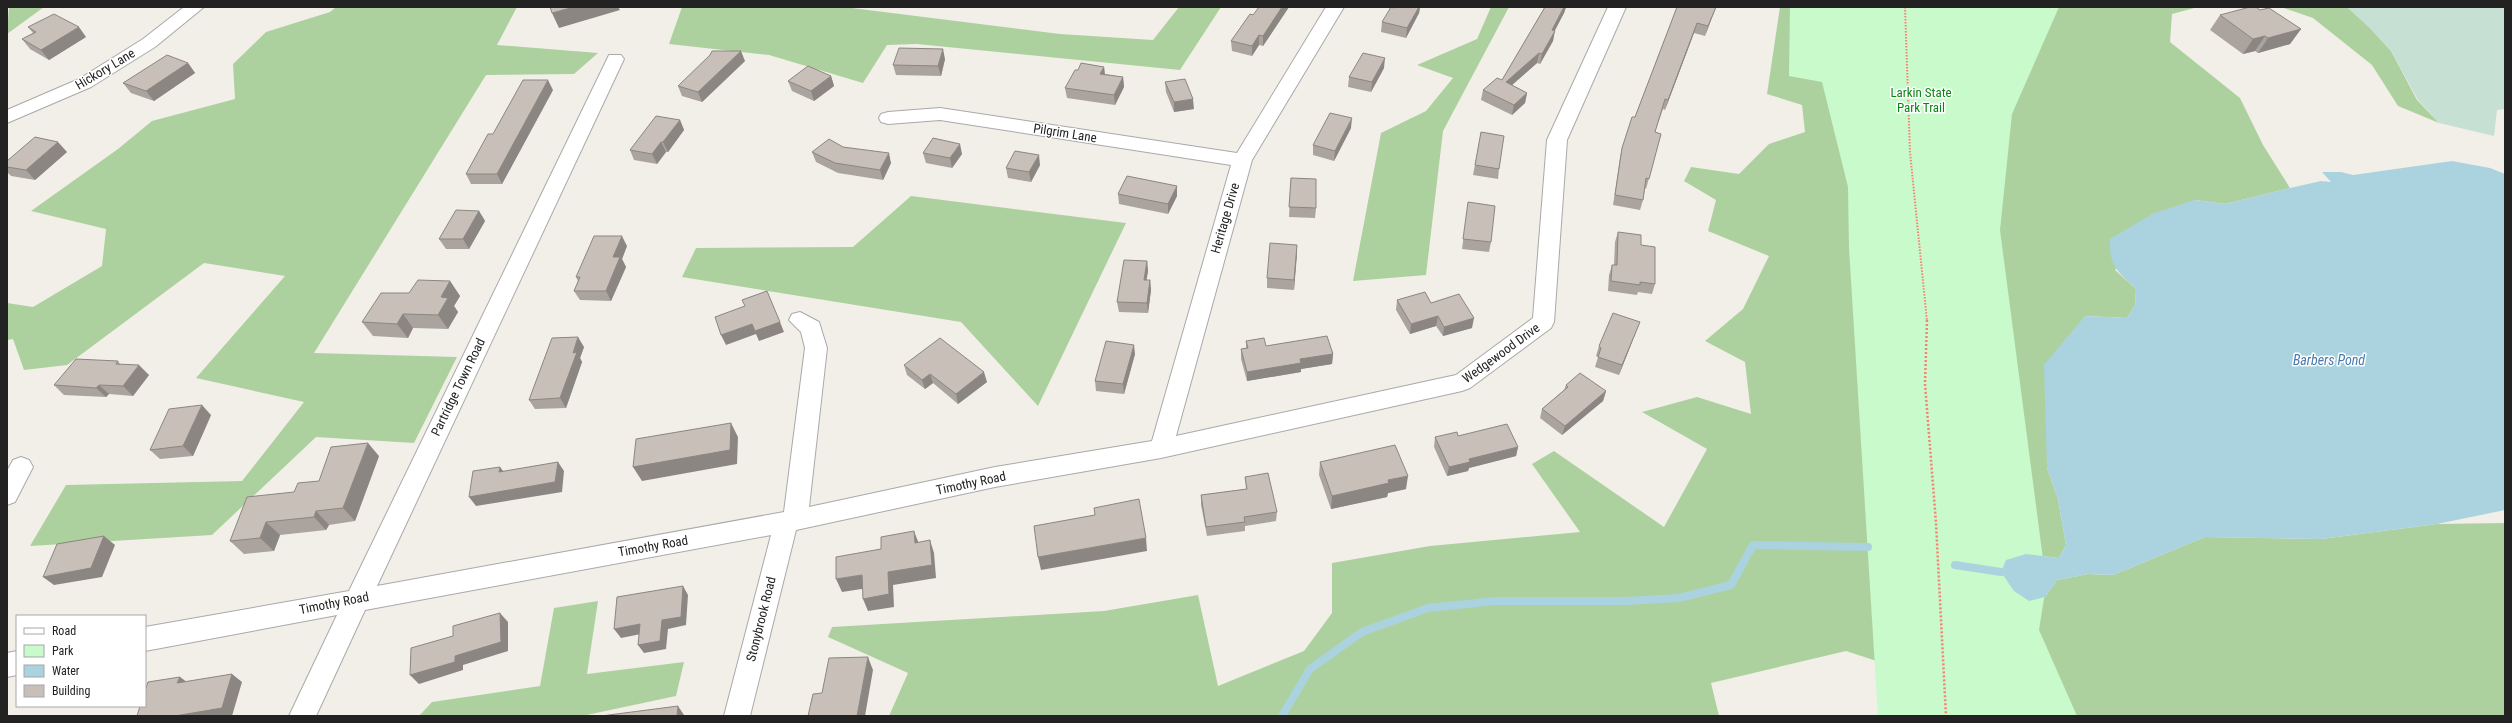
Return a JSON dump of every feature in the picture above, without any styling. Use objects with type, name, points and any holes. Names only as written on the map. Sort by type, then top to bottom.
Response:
[{"type":"street","name":"Hickory Lane","points":[[7,117],[85,83],[148,43],[195,7]]},
{"type":"street","name":"Heritage Drive","points":[[1161,449],[1242,160],[1335,7]]},
{"type":"street","name":"Wedgewood Drive","points":[[1161,449],[1462,382],[1543,322],[1557,140],[1617,7]]},
{"type":"street","name":"Partridge Town Road","points":[[302,716],[615,59]]},
{"type":"street","name":"Pilgrim Lane","points":[[888,118],[940,114],[1242,160]]},
{"type":"street","name":"Stonybrook Road","points":[[737,716],[791,521],[816,348],[811,328],[800,320]]},
{"type":"street","name":"Timothy Road","points":[[146,639],[357,599],[791,521],[995,477],[1161,449]]},
{"type":"street","points":[[7,495],[21,467]]},
{"type":"path","points":[[1905,7],[1910,152],[1928,309],[1925,384],[1936,523],[1946,716]]},
{"type":"green space","points":[[9,7],[44,7],[7,34]]},
{"type":"green space","points":[[336,7],[517,7],[497,45],[598,53],[574,74],[486,75],[314,353],[457,357],[414,443],[316,437],[212,535],[30,546],[66,485],[242,481],[304,402],[196,378],[285,276],[204,263],[67,365],[24,370],[13,339],[7,340],[7,303],[33,307],[102,266],[106,229],[31,211],[118,149],[152,121],[235,99],[233,64],[266,32],[330,12]]},
{"type":"green space","points":[[682,7],[844,7],[1060,34],[1153,40],[1179,7],[1221,7],[1180,70],[917,44],[887,45],[863,83],[769,55],[669,44]]},
{"type":"green space","points":[[1491,7],[1509,7],[1443,131],[1426,275],[1353,281],[1381,133],[1426,111],[1453,78],[1417,65],[1477,39]]},
{"type":"green space","points":[[1780,7],[1895,7],[1892,666],[1846,651],[1711,683],[1719,716],[889,716],[908,673],[828,637],[832,627],[1104,611],[1198,595],[1218,686],[1304,651],[1332,613],[1332,563],[1430,546],[1580,532],[1532,464],[1554,451],[1664,527],[1707,449],[1642,412],[1697,397],[1751,414],[1745,362],[1705,341],[1743,309],[1769,256],[1708,231],[1716,200],[1684,181],[1691,167],[1739,174],[1769,144],[1805,132],[1802,105],[1767,94]]},
{"type":"green space","name":"Larkin State Park Trail","points":[[1790,7],[2059,7],[2012,114],[2000,230],[2043,559],[2045,592],[2039,630],[2077,716],[1878,716],[1849,248],[1848,187],[1822,82],[1789,76]]},
{"type":"green space","points":[[1913,7],[2198,7],[2172,14],[2170,42],[2240,98],[2263,145],[2290,188],[2225,204],[2195,200],[2115,270],[2136,289],[2135,305],[2127,318],[2085,316],[2047,468],[2058,499],[2066,545],[2059,558],[2026,554],[2029,601],[2045,597],[2057,580],[2088,574],[2113,575],[2205,537],[2321,539],[2437,524],[2505,523],[2505,716],[1968,716]]},
{"type":"green space","points":[[2281,7],[2347,7],[2370,28],[2391,51],[2417,100],[2439,123],[2398,106],[2372,65],[2313,18]]},
{"type":"green space","points":[[2347,7],[2505,7],[2505,109],[2497,110],[2494,136],[2439,123],[2418,100],[2391,51],[2370,28]]},
{"type":"green space","points":[[911,196],[1126,223],[1038,406],[961,322],[682,277],[696,248],[853,247]]},
{"type":"green space","points":[[598,601],[587,674],[684,662],[676,696],[582,716],[419,716],[432,702],[540,686],[554,608]]},
{"type":"water","name":"Barbers Pond","points":[[2452,161],[2490,168],[2505,174],[2505,510],[2437,524],[2321,539],[2205,537],[2113,575],[2088,574],[2057,580],[2045,597],[2029,601],[2014,591],[2001,572],[2006,560],[2026,554],[2059,558],[2066,545],[2058,499],[2047,468],[2044,365],[2085,316],[2127,318],[2135,305],[2136,289],[2119,272],[2113,262],[2111,256],[2110,239],[2154,213],[2195,200],[2225,204],[2321,181],[2331,182],[2322,172],[2341,172],[2353,175]]},
{"type":"building","points":[[550,7],[574,7],[552,13]]},
{"type":"building","points":[[1259,7],[1282,7],[1263,36],[1259,35],[1252,46],[1231,41],[1250,14],[1253,15]]},
{"type":"building","points":[[1391,7],[1419,7],[1407,28],[1382,22]]},
{"type":"building","points":[[1545,7],[1564,7],[1552,30],[1555,31],[1542,54],[1539,53],[1506,82],[1527,93],[1514,105],[1483,90],[1497,78],[1502,80]]},
{"type":"building","points":[[1677,7],[1716,7],[1708,26],[1697,23],[1668,100],[1665,99],[1655,132],[1661,134],[1649,179],[1646,178],[1643,200],[1615,195],[1622,148],[1632,117],[1635,117]]},
{"type":"building","points":[[2250,7],[2256,7],[2260,10],[2269,8],[2301,29],[2268,38],[2265,36],[2253,39],[2220,15]]},
{"type":"building","points":[[54,14],[79,27],[41,50],[22,39],[36,32],[28,27]]},
{"type":"building","points":[[899,48],[943,49],[938,66],[893,65]]},
{"type":"building","points":[[712,51],[741,51],[698,92],[678,86],[710,55]]},
{"type":"building","points":[[1363,53],[1385,58],[1372,82],[1349,77]]},
{"type":"building","points":[[167,55],[188,63],[146,91],[123,83]]},
{"type":"building","points":[[1081,63],[1104,67],[1100,74],[1123,77],[1114,95],[1065,88],[1075,70],[1078,70]]},
{"type":"building","points":[[808,66],[831,76],[811,91],[788,81]]},
{"type":"building","points":[[1185,79],[1193,99],[1174,102],[1165,82]]},
{"type":"building","points":[[523,80],[548,80],[497,174],[466,174],[488,134],[493,134]]},
{"type":"building","points":[[1330,113],[1352,118],[1335,151],[1313,145]]},
{"type":"building","points":[[656,116],[680,120],[652,154],[630,150]]},
{"type":"building","points":[[1481,132],[1504,136],[1499,169],[1475,165]]},
{"type":"building","points":[[35,137],[58,142],[26,170],[7,167],[7,161]]},
{"type":"building","points":[[933,138],[960,144],[950,158],[923,153]]},
{"type":"building","points":[[829,139],[843,147],[889,153],[880,170],[835,163],[812,152]]},
{"type":"building","points":[[1015,151],[1039,155],[1029,172],[1006,168]]},
{"type":"building","points":[[1127,176],[1177,186],[1168,204],[1118,194]]},
{"type":"building","points":[[1291,178],[1316,179],[1316,208],[1289,207]]},
{"type":"building","points":[[1468,202],[1495,206],[1491,242],[1463,239]]},
{"type":"building","points":[[456,210],[479,211],[463,239],[439,239]]},
{"type":"building","points":[[1618,232],[1641,235],[1641,245],[1655,247],[1655,284],[1640,282],[1640,285],[1611,281],[1612,265],[1617,265]]},
{"type":"building","points":[[594,236],[622,236],[613,257],[620,257],[606,291],[574,291],[580,277],[576,277]]},
{"type":"building","points":[[1270,243],[1297,245],[1294,280],[1267,278]]},
{"type":"building","points":[[1124,260],[1147,261],[1144,280],[1150,280],[1147,303],[1117,302]]},
{"type":"building","points":[[418,280],[450,281],[441,297],[448,298],[438,315],[403,314],[397,324],[362,322],[381,293],[409,293]]},
{"type":"building","points":[[767,291],[780,322],[755,331],[752,324],[721,335],[715,317],[745,306],[742,300]]},
{"type":"building","points":[[1425,292],[1431,303],[1459,294],[1474,318],[1444,327],[1438,316],[1411,324],[1397,300]]},
{"type":"building","points":[[1613,313],[1640,322],[1622,365],[1598,357],[1601,348],[1599,346]]},
{"type":"building","points":[[1327,336],[1333,354],[1300,359],[1301,363],[1247,372],[1241,349],[1248,348],[1246,341],[1264,338],[1266,346]]},
{"type":"building","points":[[578,337],[573,353],[577,352],[560,398],[529,400],[552,338]]},
{"type":"building","points":[[940,338],[984,372],[956,394],[930,374],[922,380],[904,365]]},
{"type":"building","points":[[1106,341],[1134,345],[1123,384],[1095,381]]},
{"type":"building","points":[[76,359],[118,361],[116,364],[139,365],[123,386],[99,385],[96,388],[54,385]]},
{"type":"building","points":[[1580,373],[1606,391],[1565,426],[1542,409],[1568,387],[1566,385]]},
{"type":"building","points":[[202,405],[183,446],[150,450],[169,409]]},
{"type":"building","points":[[731,423],[730,450],[633,467],[636,439]]},
{"type":"building","points":[[1507,424],[1518,447],[1469,459],[1470,462],[1449,467],[1435,437],[1457,432],[1458,436]]},
{"type":"building","points":[[368,443],[343,508],[316,511],[314,517],[266,522],[260,538],[230,541],[247,497],[294,492],[298,483],[319,481],[331,447]]},
{"type":"building","points":[[1395,445],[1408,476],[1388,480],[1389,483],[1332,496],[1320,462]]},
{"type":"building","points":[[558,462],[555,482],[469,497],[473,471],[500,467],[499,472]]},
{"type":"building","points":[[1268,473],[1277,512],[1244,517],[1245,522],[1206,527],[1201,495],[1247,489],[1245,477]]},
{"type":"building","points":[[1139,499],[1146,538],[1038,557],[1034,526],[1095,515],[1094,508]]},
{"type":"building","points":[[914,531],[915,543],[930,540],[932,565],[888,572],[889,594],[863,599],[862,575],[836,579],[836,557],[881,549],[881,537]]},
{"type":"building","points":[[104,536],[91,568],[43,577],[57,544]]},
{"type":"building","points":[[683,586],[681,617],[662,620],[660,641],[638,645],[640,624],[614,629],[617,597]]},
{"type":"building","points":[[500,613],[501,642],[455,656],[455,662],[410,675],[411,648],[453,636],[453,626]]},
{"type":"building","points":[[868,657],[857,716],[808,716],[813,694],[822,693],[829,658]]},
{"type":"building","points":[[232,674],[222,708],[175,716],[137,716],[140,707],[146,707],[146,688],[148,682],[180,677],[177,683]]},
{"type":"building","points":[[678,706],[677,716],[601,716]]},
{"type":"waterway","points":[[1282,716],[1310,669],[1362,632],[1428,608],[1496,601],[1626,601],[1679,598],[1731,585],[1753,545],[1868,547]]},
{"type":"waterway","points":[[1955,565],[2001,572]]}]
